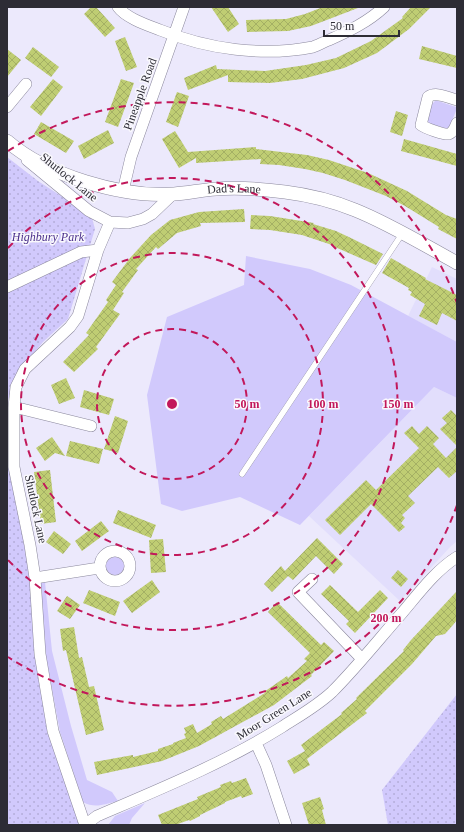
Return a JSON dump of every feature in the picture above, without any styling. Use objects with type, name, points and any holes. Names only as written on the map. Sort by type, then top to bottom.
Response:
[{"type":"street","points":[[118,7],[121,11],[144,24],[175,36],[233,49],[270,52],[314,46],[354,29],[384,7]]},
{"type":"street","name":"Pineapple Road","points":[[123,191],[131,157],[184,7]]},
{"type":"street","points":[[7,107],[26,84]]},
{"type":"street","points":[[457,100],[436,94],[430,95],[428,97],[421,125],[425,128],[447,134],[451,133],[457,123]]},
{"type":"street","name":"Dad's Lane","points":[[11,144],[46,166],[90,183],[123,191],[148,194],[173,194],[215,189],[245,188],[285,192],[321,199],[355,210],[402,233],[457,263]]},
{"type":"street","name":"Shutlock Lane","points":[[11,144],[32,164],[89,211],[110,222],[128,223],[143,219],[152,214],[173,194]]},
{"type":"street","name":"Shutlock Lane","points":[[85,825],[53,731],[40,654],[35,578],[30,545],[14,467],[14,407],[16,386],[25,369],[70,327],[78,316],[98,250],[110,222]]},
{"type":"street","points":[[7,287],[81,252],[98,250]]},
{"type":"street","points":[[14,407],[91,426]]},
{"type":"street","name":"Moor Green Lane","points":[[85,825],[98,816],[212,766],[256,743],[305,713],[331,693],[415,597],[448,563],[457,557]]},
{"type":"street","points":[[35,578],[99,568]]},
{"type":"street","points":[[312,579],[298,592],[362,659]]},
{"type":"street","points":[[256,743],[266,765],[286,825]]},
{"type":"lane","points":[[242,474],[402,233]]},
{"type":"shaded area","points":[[432,267],[457,279],[457,342],[408,316]]},
{"type":"shaded area","points":[[434,387],[457,398],[457,541],[400,601],[309,516]]},
{"type":"green space","points":[[435,101],[456,107],[456,111],[449,128],[444,128],[429,123],[429,111]]},
{"type":"green space","name":"Highbury Park","points":[[7,157],[38,181],[92,218],[95,229],[68,319],[43,342],[19,371],[8,400],[7,410]]},
{"type":"green space","points":[[246,256],[310,269],[351,285],[457,342],[457,398],[434,387],[300,525],[240,497],[182,511],[161,504],[147,395],[167,317],[244,285]]},
{"type":"green space","points":[[7,444],[30,579],[35,657],[50,730],[79,825],[7,825]]},
{"type":"green space","points":[[111,557],[119,557],[124,562],[122,573],[119,575],[111,575],[106,570],[106,562]]},
{"type":"green space","points":[[40,582],[45,582],[52,651],[71,726],[87,780],[112,792],[118,801],[96,806],[83,802],[60,732],[46,657]]},
{"type":"green space","points":[[457,694],[457,825],[388,825],[382,790]]},
{"type":"green space","points":[[145,803],[132,818],[129,825],[108,825],[115,816]]},
{"type":"building","points":[[91,7],[96,7],[115,28],[105,37],[84,14]]},
{"type":"building","points":[[211,7],[228,7],[239,24],[228,32]]},
{"type":"building","points":[[323,7],[358,8],[311,26],[288,31],[247,32],[246,20],[286,19]]},
{"type":"building","points":[[411,7],[431,7],[409,29],[377,53],[344,68],[302,79],[270,83],[228,82],[228,75],[188,90],[184,78],[216,65],[217,69],[265,71],[306,65],[336,58],[371,41],[403,18],[402,17]]},
{"type":"building","points":[[125,37],[137,67],[126,71],[115,41]]},
{"type":"building","points":[[422,46],[457,56],[457,68],[419,59]]},
{"type":"building","points":[[33,47],[59,67],[51,77],[25,58]]},
{"type":"building","points":[[7,49],[21,60],[7,77]]},
{"type":"building","points":[[53,79],[63,87],[41,116],[30,107]]},
{"type":"building","points":[[121,79],[134,83],[118,127],[105,122]]},
{"type":"building","points":[[177,92],[189,96],[178,127],[166,122]]},
{"type":"building","points":[[396,111],[408,115],[402,136],[390,132]]},
{"type":"building","points":[[41,122],[74,141],[66,153],[34,134]]},
{"type":"building","points":[[108,130],[114,143],[84,159],[78,146]]},
{"type":"building","points":[[175,131],[188,152],[256,147],[256,149],[307,155],[329,160],[368,173],[407,191],[446,215],[457,219],[457,239],[438,229],[439,227],[405,206],[386,196],[323,173],[279,165],[260,164],[261,159],[196,163],[196,158],[179,168],[162,139]]},
{"type":"building","points":[[404,139],[457,154],[457,166],[401,151]]},
{"type":"building","points":[[244,209],[245,222],[200,223],[201,226],[177,233],[158,249],[156,247],[136,269],[138,270],[122,292],[124,293],[113,310],[120,314],[96,347],[98,349],[74,372],[63,362],[89,335],[86,333],[108,302],[106,300],[116,285],[112,282],[130,258],[151,235],[170,220],[199,212]]},
{"type":"building","points":[[251,215],[270,216],[314,223],[313,224],[336,231],[383,254],[376,265],[335,246],[302,235],[270,230],[250,229]]},
{"type":"building","points":[[391,258],[426,278],[425,279],[457,295],[457,321],[442,313],[437,325],[419,316],[425,304],[410,295],[412,292],[408,290],[409,288],[382,273]]},
{"type":"building","points":[[66,378],[75,398],[59,404],[51,385]]},
{"type":"building","points":[[84,390],[114,399],[109,415],[80,407]]},
{"type":"building","points":[[451,410],[457,416],[457,446],[440,429],[447,423],[442,418]]},
{"type":"building","points":[[115,416],[128,421],[118,453],[104,449]]},
{"type":"building","points":[[412,426],[419,434],[427,426],[439,438],[433,444],[446,458],[457,447],[457,471],[449,478],[438,467],[408,496],[415,503],[402,515],[405,518],[401,523],[405,527],[399,532],[371,504],[340,535],[325,520],[366,480],[376,490],[419,448],[404,433]]},
{"type":"building","points":[[52,437],[65,456],[55,453],[45,461],[36,448]]},
{"type":"building","points":[[70,441],[103,449],[99,464],[66,456]]},
{"type":"building","points":[[50,470],[56,522],[41,524],[34,472]]},
{"type":"building","points":[[118,510],[156,525],[151,538],[113,523]]},
{"type":"building","points":[[101,521],[109,531],[82,551],[75,541]]},
{"type":"building","points":[[54,531],[71,544],[63,554],[46,542]]},
{"type":"building","points":[[317,538],[343,564],[334,574],[316,556],[293,580],[288,576],[272,592],[264,584],[281,566],[285,571]]},
{"type":"building","points":[[163,539],[166,572],[151,573],[149,540]]},
{"type":"building","points":[[398,570],[408,579],[401,587],[391,578]]},
{"type":"building","points":[[152,580],[160,592],[132,613],[123,601]]},
{"type":"building","points":[[330,585],[358,612],[380,590],[388,598],[355,633],[346,624],[349,621],[321,594]]},
{"type":"building","points":[[89,590],[120,602],[115,616],[83,603]]},
{"type":"building","points":[[457,591],[457,620],[445,634],[436,636],[412,664],[365,711],[367,713],[307,759],[310,765],[294,774],[287,761],[305,751],[301,745],[342,714],[341,713],[357,699],[356,698],[404,651],[403,650],[411,640]]},
{"type":"building","points":[[67,596],[80,605],[70,619],[57,611]]},
{"type":"building","points":[[277,602],[321,645],[324,642],[334,651],[311,675],[312,676],[274,705],[199,746],[162,761],[97,775],[94,762],[133,755],[133,757],[158,751],[158,749],[186,738],[184,728],[193,724],[197,733],[212,724],[211,722],[221,716],[223,719],[265,693],[264,692],[287,676],[288,678],[307,661],[304,659],[310,653],[268,612]]},
{"type":"building","points":[[74,627],[79,658],[82,657],[89,687],[94,686],[104,730],[86,735],[66,650],[63,651],[60,629]]},
{"type":"building","points":[[246,778],[253,794],[242,798],[241,796],[225,802],[190,821],[189,820],[175,825],[162,825],[158,815],[198,799],[197,797],[221,787],[220,785]]},
{"type":"building","points":[[320,797],[324,809],[322,810],[326,825],[309,825],[302,803]]}]
